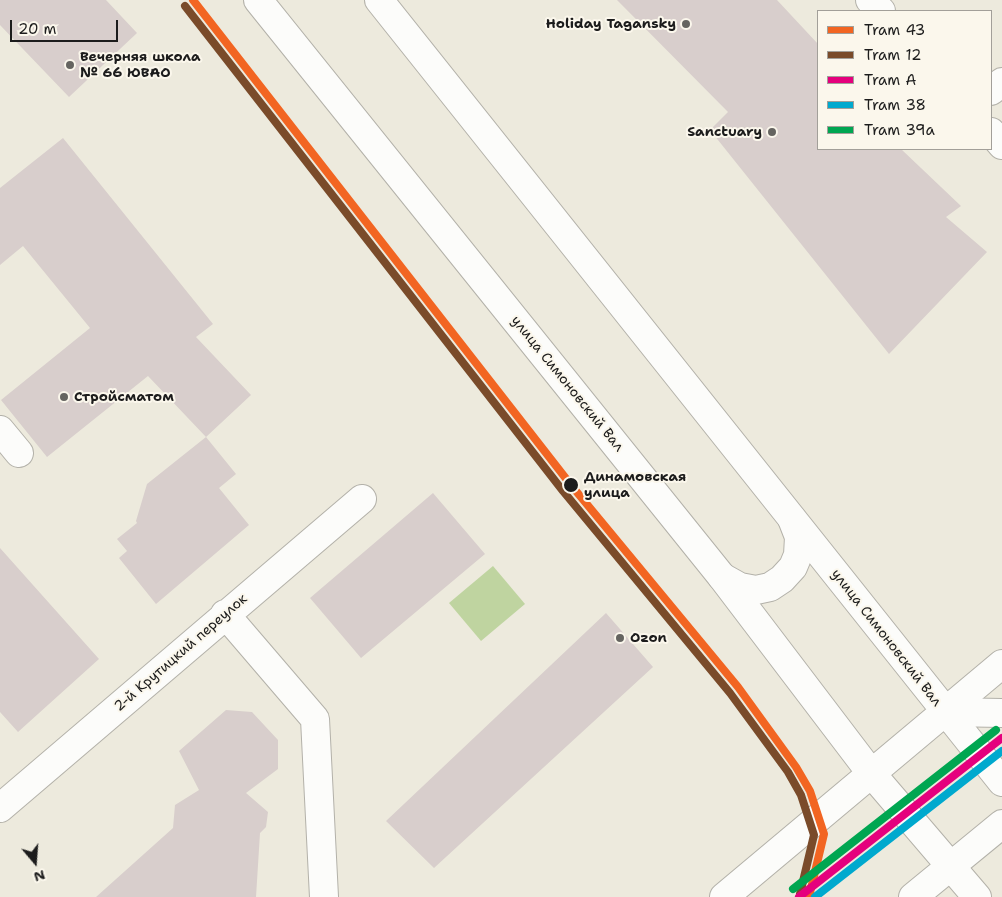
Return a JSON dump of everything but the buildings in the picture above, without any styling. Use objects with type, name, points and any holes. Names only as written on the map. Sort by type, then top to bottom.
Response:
[{"type":"main road","name":"улица Симоновский Вал","points":[[258,0],[722,577],[871,773],[977,897]]},
{"type":"main road","name":"улица Симоновский Вал","points":[[379,0],[1002,782]]},
{"type":"main road","points":[[870,0],[880,10]]},
{"type":"main road","points":[[992,90],[1002,82]]},
{"type":"main road","points":[[992,133],[1002,145]]},
{"type":"main road","points":[[0,430],[19,453]]},
{"type":"main road","name":"2-й Крутицкий переулок","points":[[0,808],[362,499]]},
{"type":"main road","points":[[722,577],[740,587],[756,590],[770,587],[782,579],[793,567],[798,555],[799,537],[792,519]]},
{"type":"main road","points":[[225,614],[315,718],[324,897]]},
{"type":"main road","points":[[724,897],[1002,664]]},
{"type":"main road","points":[[946,712],[1002,712]]},
{"type":"main road","points":[[913,897],[1002,824]]},
{"type":"green space","points":[[493,566],[525,604],[481,641],[449,603]]},
{"type":"tram line","name":"43","points":[[193,0],[571,485],[738,687],[796,767],[810,791],[824,834],[809,897]]},
{"type":"tram line","name":"12","points":[[185,6],[563,491],[730,693],[788,772],[801,795],[814,835],[800,894]]},
{"type":"tram line","name":"39а","points":[[793,889],[996,730]]},
{"type":"tram line","name":"А","points":[[799,897],[1002,738]]},
{"type":"tram line","name":"38","points":[[815,897],[1002,751]]},
{"type":"place","name":"Holiday Tagansky","points":[[686,24]]},
{"type":"place","name":"Вечерняя школа № 66 ЮВАО","points":[[70,65]]},
{"type":"place","name":"Sanctuary","points":[[772,132]]},
{"type":"place","name":"Стройсматом","points":[[64,397]]},
{"type":"place","name":"Динамовская улица","points":[[571,485]]},
{"type":"place","name":"Ozon","points":[[620,638]]}]
